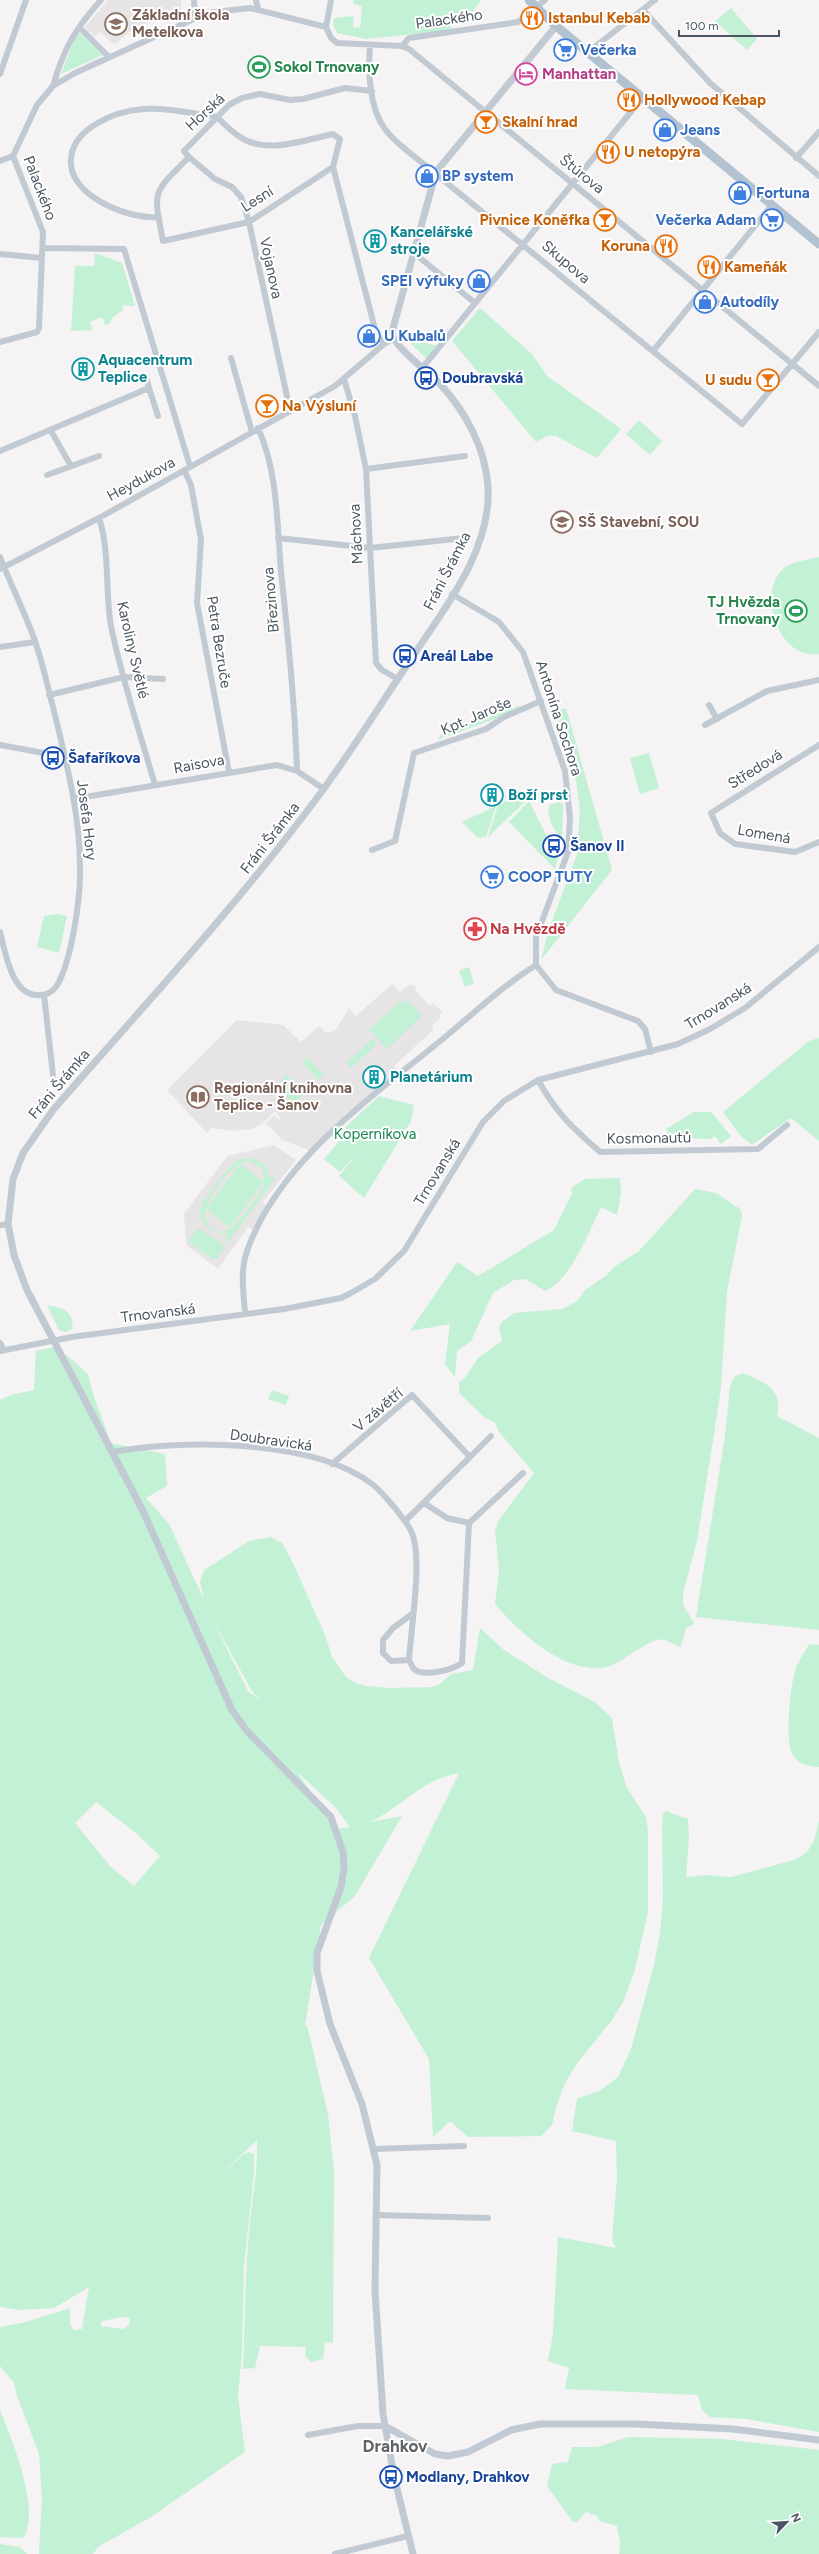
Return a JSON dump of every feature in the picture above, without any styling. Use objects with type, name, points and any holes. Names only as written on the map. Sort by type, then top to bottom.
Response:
[{"type":"main road","points":[[529,0],[556,26],[819,244]]},
{"type":"street","points":[[0,74],[26,0]]},
{"type":"street","points":[[53,86],[65,49],[77,26],[101,0]]},
{"type":"street","points":[[194,0],[195,18]]},
{"type":"street","points":[[256,0],[258,9]]},
{"type":"street","name":"Palackého","points":[[0,342],[37,332],[39,328],[43,232],[13,156],[36,105],[53,86],[109,58],[195,18],[214,11],[258,9],[326,27],[331,38],[338,43],[370,46],[402,46],[409,38],[518,22],[545,0]]},
{"type":"street","points":[[588,52],[655,0]]},
{"type":"street","points":[[326,27],[331,1]]},
{"type":"street","points":[[643,10],[710,83],[796,158],[819,176]]},
{"type":"street","points":[[290,410],[344,379],[384,344],[393,339],[392,332],[436,172],[556,26]]},
{"type":"street","points":[[82,30],[109,58]]},
{"type":"street","name":"Skupova","points":[[370,46],[372,91],[378,115],[385,130],[426,166],[436,172],[523,243],[742,424],[793,364]]},
{"type":"street","name":"Štúrova","points":[[402,46],[409,49],[819,386]]},
{"type":"street","name":"Horská","points":[[163,240],[156,199],[158,190],[189,157],[184,151],[229,105],[242,98],[260,94],[290,100],[314,96],[345,88],[372,91]]},
{"type":"street","points":[[423,367],[642,97]]},
{"type":"street","points":[[159,217],[132,215],[112,208],[94,197],[79,182],[73,172],[71,158],[75,146],[85,131],[111,117],[144,109],[217,117],[240,137],[260,146],[285,144],[333,134],[340,139],[333,167],[376,333],[384,344]]},
{"type":"street","points":[[796,158],[819,132]]},
{"type":"street","points":[[0,162],[13,156]]},
{"type":"street","name":"Vojanova","points":[[189,157],[214,179],[232,187],[241,197],[249,222],[290,410]]},
{"type":"street","name":"Lesní","points":[[163,240],[249,222],[333,167]]},
{"type":"street","points":[[652,351],[703,291],[772,205]]},
{"type":"street","points":[[42,248],[124,250],[190,466]]},
{"type":"street","points":[[414,253],[475,303]]},
{"type":"street","points":[[0,254],[42,258]]},
{"type":"street","points":[[793,364],[819,332]]},
{"type":"street","name":"Fráni Šrámka","points":[[393,339],[440,383],[466,417],[480,448],[486,475],[488,498],[482,532],[472,558],[452,594],[398,679],[324,789],[215,926],[46,1119],[18,1165],[10,1191],[8,1224],[18,1268],[27,1290],[56,1341],[142,1509],[232,1710],[247,1731],[331,1817],[343,1852],[344,1868],[341,1887],[317,1953],[317,1971],[326,2011],[362,2104],[374,2149],[378,2184],[376,2319],[385,2426],[413,2554]]},
{"type":"street","name":"Březinova","points":[[231,358],[255,430],[264,441],[272,477],[297,771]]},
{"type":"street","points":[[146,377],[158,416]]},
{"type":"street","name":"Máchova","points":[[344,379],[355,416],[366,469],[376,663],[382,670],[398,679]]},
{"type":"street","points":[[0,451],[149,388]]},
{"type":"street","name":"Heydukova","points":[[2,568],[98,518],[290,410]]},
{"type":"street","points":[[51,430],[71,466]]},
{"type":"street","points":[[47,475],[99,456]]},
{"type":"street","points":[[366,469],[465,456]]},
{"type":"street","name":"Petra Bezruče","points":[[184,470],[191,485],[201,540],[197,603],[229,772]]},
{"type":"street","name":"Karoliny Světlé","points":[[98,518],[103,530],[106,585],[111,627],[156,785]]},
{"type":"street","points":[[278,538],[370,548],[464,538]]},
{"type":"street","name":"Josefa Hory","points":[[0,557],[2,568],[35,642],[49,695],[65,758],[73,799],[80,865],[77,915],[58,981],[53,990],[44,995]]},
{"type":"street","name":"Antonína Sochora","points":[[452,594],[499,622],[512,636],[525,658],[542,701],[565,771],[570,834],[568,852],[536,937],[536,965]]},
{"type":"street","points":[[0,647],[35,642]]},
{"type":"street","points":[[49,695],[124,677],[163,679]]},
{"type":"street","points":[[705,725],[767,691],[819,680]]},
{"type":"street","name":"Kpt. Jaroše","points":[[372,850],[395,841],[414,752],[486,729],[504,717],[529,708],[542,701]]},
{"type":"street","points":[[708,705],[717,719]]},
{"type":"street","points":[[0,745],[65,758]]},
{"type":"street","name":"Středová","points":[[713,819],[711,813],[819,745]]},
{"type":"street","name":"Raisova","points":[[73,799],[277,765],[297,771],[324,789]]},
{"type":"street","name":"Lomená","points":[[713,819],[720,833],[735,844],[795,852],[819,842]]},
{"type":"street","points":[[0,932],[9,969],[19,984],[31,994],[44,995],[53,1075]]},
{"type":"street","name":"Trnovanská","points":[[2,1351],[56,1341],[245,1314],[341,1298],[375,1279],[397,1258],[413,1238],[483,1122],[504,1101],[538,1080],[678,1044],[716,1026],[745,1008],[819,947]]},
{"type":"street","points":[[245,1314],[242,1278],[246,1255],[252,1238],[286,1182],[309,1154],[360,1106],[502,990],[536,965],[556,990],[638,1021],[645,1029],[651,1052]]},
{"type":"street","name":"Kosmonautů","points":[[538,1080],[553,1106],[570,1126],[600,1152],[758,1149],[787,1125]]},
{"type":"street","points":[[0,1225],[8,1224]]},
{"type":"street","points":[[0,1343],[2,1351]]},
{"type":"street","name":"V závětří","points":[[332,1464],[412,1394],[470,1456]]},
{"type":"street","points":[[405,1521],[491,1436]]},
{"type":"street","name":"Doubravická","points":[[112,1452],[146,1446],[186,1443],[261,1449],[297,1454],[332,1464],[372,1484],[405,1521],[413,1535],[415,1592],[409,1660]]},
{"type":"street","points":[[412,1614],[393,1628],[383,1640],[382,1653],[391,1661],[409,1660],[416,1672],[455,1668],[462,1663],[469,1523],[523,1473]]},
{"type":"street","points":[[424,1503],[447,1518],[469,1523]]},
{"type":"street","points":[[374,2149],[464,2146]]},
{"type":"street","points":[[377,2215],[488,2218]]},
{"type":"street","points":[[308,2435],[358,2426],[385,2426],[435,2454],[448,2456],[468,2452],[511,2430],[540,2424],[636,2424],[733,2429],[819,2440]]},
{"type":"street","points":[[335,2554],[408,2536]]},
{"type":"shaded area","name":"Základní škola Metelkova","points":[[108,0],[181,0],[181,14],[149,22],[129,32],[115,45],[100,32],[95,37],[85,27]]},
{"type":"shaded area","points":[[392,984],[400,992],[410,984],[412,986],[414,985],[416,987],[414,989],[430,1006],[433,1003],[443,1012],[439,1015],[441,1017],[432,1026],[434,1029],[394,1066],[399,1071],[341,1120],[309,1150],[282,1140],[266,1123],[274,1115],[279,1120],[281,1119],[275,1111],[262,1124],[251,1129],[232,1131],[212,1128],[207,1133],[167,1090],[237,1020],[283,1025],[301,1042],[319,1026],[326,1033],[335,1031],[349,1008],[356,1016]]},
{"type":"shaded area","points":[[274,1145],[296,1160],[262,1203],[268,1207],[254,1231],[248,1227],[218,1269],[186,1245],[184,1214],[227,1156]]},
{"type":"green space","points":[[354,0],[481,0],[465,23],[457,16],[451,21],[451,30],[366,39],[337,33],[333,24],[334,18],[354,16],[353,27],[360,28],[362,7],[353,3]]},
{"type":"green space","points":[[731,8],[757,39],[747,50],[715,21]]},
{"type":"green space","points":[[79,32],[103,55],[61,74],[75,38]]},
{"type":"green space","points":[[95,253],[122,263],[135,306],[122,305],[123,310],[112,318],[109,324],[105,325],[102,317],[90,322],[93,330],[71,331],[75,266],[94,266]]},
{"type":"green space","points":[[480,308],[532,354],[547,376],[621,429],[597,458],[556,436],[547,436],[536,442],[452,341]]},
{"type":"green space","points":[[404,337],[437,346],[428,360]]},
{"type":"green space","points":[[639,420],[662,441],[650,455],[626,434]]},
{"type":"green space","name":"TJ Hvězda Trnovany","points":[[819,557],[819,654],[805,653],[792,646],[783,636],[776,622],[772,607],[772,592],[776,579],[784,568],[796,562]]},
{"type":"green space","points":[[519,706],[525,708],[437,740],[442,734]]},
{"type":"green space","points":[[566,708],[612,870],[541,960],[549,929],[577,854],[580,809],[572,753],[555,711]]},
{"type":"green space","points":[[649,753],[659,788],[640,794],[630,758]]},
{"type":"green space","points":[[525,793],[528,799],[488,837],[498,805]]},
{"type":"green space","points":[[529,801],[551,845],[549,846],[551,852],[554,851],[558,859],[555,869],[509,822]]},
{"type":"green space","points":[[559,802],[563,804],[562,840],[551,823],[548,812],[551,804]]},
{"type":"green space","points":[[496,806],[486,837],[478,838],[462,822]]},
{"type":"green space","points":[[58,914],[67,916],[59,953],[37,947],[44,916]]},
{"type":"green space","points":[[469,967],[474,983],[465,987],[459,971]]},
{"type":"green space","points":[[407,999],[421,1015],[420,1018],[387,1049],[375,1036],[375,1033],[374,1034],[369,1030],[400,1001],[405,1004]]},
{"type":"green space","points":[[819,1038],[819,1141],[791,1118],[752,1145],[741,1136],[723,1112],[809,1041]]},
{"type":"green space","points":[[372,1039],[377,1044],[351,1068],[346,1063]]},
{"type":"green space","points":[[307,1057],[324,1075],[318,1080],[302,1062]]},
{"type":"green space","points":[[287,1075],[304,1094],[293,1104],[276,1085]]},
{"type":"green space","name":"Koperníkova","points":[[379,1096],[414,1105],[411,1121],[364,1198],[339,1176],[358,1153],[340,1172],[324,1159],[341,1139],[338,1134]]},
{"type":"green space","points":[[694,1112],[711,1112],[731,1136],[721,1144],[715,1136],[711,1139],[671,1138],[666,1129]]},
{"type":"green space","points":[[243,1158],[253,1159],[264,1166],[267,1170],[269,1179],[272,1176],[275,1178],[228,1243],[225,1240],[229,1233],[222,1233],[210,1230],[203,1221],[201,1209],[203,1202],[231,1165]],"holes":[[[250,1161],[263,1169],[264,1186],[245,1213],[229,1229],[220,1232],[212,1229],[205,1219],[205,1212],[213,1193],[220,1183],[235,1167],[243,1162]]]},
{"type":"green space","points":[[240,1164],[264,1182],[230,1227],[206,1209]]},
{"type":"green space","points":[[620,1178],[621,1194],[617,1215],[601,1207],[585,1242],[563,1277],[545,1291],[525,1279],[514,1280],[493,1293],[471,1341],[457,1351],[455,1377],[445,1364],[450,1324],[410,1331],[457,1262],[478,1276],[554,1230],[572,1193],[571,1188],[585,1179]]},
{"type":"green space","points":[[695,1189],[716,1193],[740,1209],[742,1216],[727,1292],[721,1387],[714,1434],[697,1541],[683,1593],[683,1604],[694,1624],[686,1628],[681,1647],[664,1640],[658,1640],[644,1646],[613,1665],[607,1667],[591,1668],[576,1665],[560,1658],[530,1639],[495,1604],[499,1570],[495,1531],[499,1520],[534,1473],[499,1432],[495,1423],[484,1417],[459,1393],[459,1382],[464,1379],[478,1358],[502,1341],[499,1328],[501,1323],[514,1313],[562,1309],[577,1301],[585,1290],[607,1275],[614,1267],[639,1251]]},
{"type":"green space","points":[[197,1229],[200,1229],[225,1246],[217,1259],[214,1260],[190,1243],[189,1240]]},
{"type":"green space","points":[[47,1305],[58,1307],[66,1311],[71,1318],[72,1329],[65,1332],[59,1330]]},
{"type":"green space","points":[[54,1347],[70,1358],[88,1374],[94,1397],[111,1443],[165,1454],[167,1486],[146,1498],[169,1524],[204,1600],[200,1581],[204,1570],[249,1541],[271,1537],[282,1543],[293,1563],[325,1635],[332,1657],[346,1677],[356,1683],[367,1686],[390,1688],[432,1687],[440,1684],[451,1674],[473,1670],[480,1628],[504,1650],[550,1679],[595,1702],[612,1718],[619,1763],[627,1788],[646,1817],[648,1832],[648,1912],[634,1973],[624,2000],[612,2020],[578,2062],[566,2081],[557,2104],[552,2125],[541,2136],[468,2137],[450,2121],[433,2137],[429,2059],[369,1958],[459,1773],[446,1776],[423,1787],[382,1816],[370,1822],[402,1816],[355,1896],[321,1925],[305,2026],[307,2025],[328,2114],[334,2170],[333,2343],[325,2342],[323,2359],[311,2362],[305,2356],[306,2347],[260,2346],[255,2368],[243,2369],[247,2258],[256,2170],[257,2140],[212,2183],[244,2154],[249,2152],[254,2154],[254,2173],[244,2267],[242,2352],[238,2397],[245,2452],[151,2517],[98,2547],[93,2554],[39,2554],[42,2498],[39,2454],[16,2393],[14,2383],[0,2366],[0,2327],[26,2322],[70,2308],[70,2324],[74,2330],[82,2329],[89,2287],[54,2308],[19,2310],[0,2307],[0,1400],[11,1395],[34,1390],[36,1351]],"holes":[[[213,1621],[252,1691],[260,1700],[248,1691]],[[296,1771],[335,1807],[350,1827],[337,1829]],[[96,1802],[137,1834],[160,1856],[134,1886],[110,1866],[75,1823]],[[123,2317],[130,2318],[129,2325],[124,2329],[100,2326],[102,2321]]]},
{"type":"green space","points":[[743,1373],[765,1384],[775,1393],[778,1407],[777,1416],[819,1438],[819,1630],[696,1617],[725,1436],[730,1387],[734,1377]]},
{"type":"green space","points":[[272,1390],[289,1396],[286,1405],[268,1399]]},
{"type":"green space","points":[[809,1644],[819,1645],[819,1767],[805,1765],[799,1762],[794,1757],[789,1741],[789,1717],[792,1683],[796,1667]]},
{"type":"green space","points":[[666,1811],[688,1819],[689,1838],[686,1877],[707,1875],[731,1877],[794,1860],[809,1849],[814,1839],[819,1820],[819,2432],[746,2419],[710,2417],[702,2410],[698,2395],[565,2389],[569,2368],[548,2361],[553,2334],[558,2237],[616,2248],[612,2240],[617,2178],[616,2141],[572,2131],[577,2099],[601,2090],[618,2077],[631,2049],[654,1965],[660,1933],[663,1898],[662,1824],[663,1814]]},
{"type":"green space","points":[[0,2410],[23,2474],[27,2493],[29,2511],[28,2526],[23,2538],[0,2537]]},
{"type":"green space","points":[[628,2437],[722,2439],[819,2450],[819,2554],[619,2554],[620,2542],[617,2526],[599,2521],[597,2516],[586,2512],[577,2522],[573,2522],[547,2486],[552,2464],[568,2462],[572,2447],[598,2447]]},
{"type":"green space","points":[[0,2544],[20,2547],[27,2554],[0,2554]]},
{"type":"place","name":"Istanbul Kebab","points":[[532,18]]},
{"type":"place","name":"Základní škola Metelkova","points":[[116,24]]},
{"type":"place","name":"Večerka","points":[[565,50]]},
{"type":"place","name":"Sokol Trnovany","points":[[259,67]]},
{"type":"place","name":"Manhattan","points":[[526,74]]},
{"type":"place","name":"Hollywood Kebap","points":[[629,100]]},
{"type":"place","name":"Skalní hrad","points":[[486,122]]},
{"type":"place","name":"Jeans","points":[[665,130]]},
{"type":"place","name":"U netopýra","points":[[608,152]]},
{"type":"place","name":"BP system","points":[[427,176]]},
{"type":"place","name":"Fortuna","points":[[740,193]]},
{"type":"place","name":"Pivnice Koněfka","points":[[605,220]]},
{"type":"place","name":"Večerka Adam","points":[[772,220]]},
{"type":"place","name":"Kancelářské stroje","points":[[375,241]]},
{"type":"place","name":"Koruna","points":[[666,246]]},
{"type":"place","name":"Kameňák","points":[[709,267]]},
{"type":"place","name":"SPEI výfuky","points":[[479,281]]},
{"type":"place","name":"Autodíly","points":[[705,302]]},
{"type":"place","name":"U Kubalů","points":[[369,336]]},
{"type":"place","name":"Aquacentrum Teplice","points":[[83,369]]},
{"type":"place","name":"Doubravská","points":[[426,378]]},
{"type":"place","name":"U sudu","points":[[768,380]]},
{"type":"place","name":"Na Výsluní","points":[[267,406]]},
{"type":"place","name":"SŠ Stavební, SOU","points":[[562,522]]},
{"type":"place","name":"TJ Hvězda Trnovany","points":[[796,611]]},
{"type":"place","name":"Areál Labe","points":[[405,656]]},
{"type":"place","name":"Šafaříkova","points":[[53,758]]},
{"type":"place","name":"Boží prst","points":[[492,795]]},
{"type":"place","name":"Šanov II","points":[[554,846]]},
{"type":"place","name":"COOP TUTY","points":[[492,877]]},
{"type":"place","name":"Na Hvězdě","points":[[475,929]]},
{"type":"place","name":"Planetárium","points":[[374,1077]]},
{"type":"place","name":"Regionální knihovna Teplice - Šanov","points":[[198,1097]]},
{"type":"place","name":"Modlany, Drahkov","points":[[391,2477]]},
{"type":"district","name":"Drahkov","points":[[395,2446]]}]
